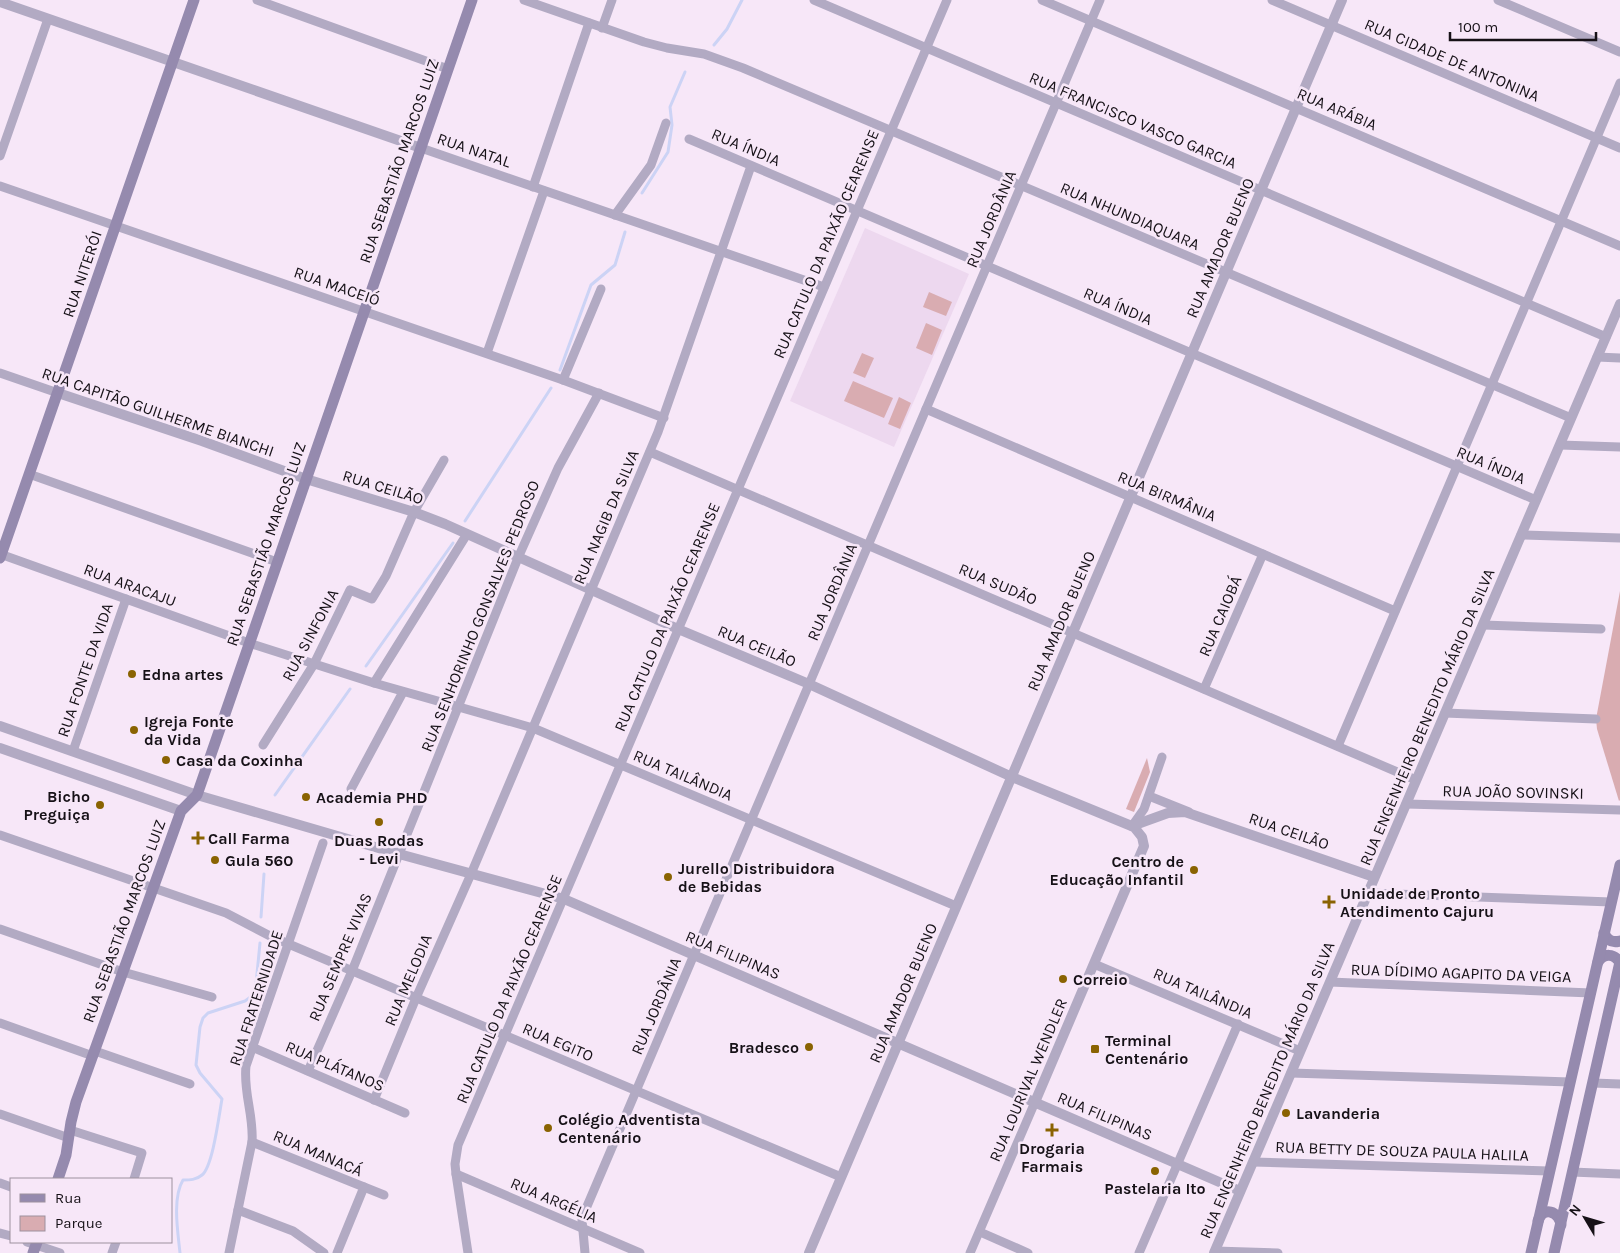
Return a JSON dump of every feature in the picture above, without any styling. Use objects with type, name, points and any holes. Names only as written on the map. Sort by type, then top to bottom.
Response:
[{"type":"main road","name":"RUA NITERÓI","points":[[0,556],[194,0]]},
{"type":"main road","name":"RUA SEBASTIÃO MARCOS LUIZ","points":[[58,1178],[66,1155],[73,1111],[181,811],[197,795],[472,0]]},
{"type":"main road","points":[[1531,1253],[1620,864]]},
{"type":"main road","points":[[1604,933],[1606,938],[1611,941],[1620,941]]},
{"type":"main road","points":[[1554,1253],[1593,1083],[1617,994],[1620,963],[1612,955],[1606,955],[1598,962]]},
{"type":"main road","points":[[1545,1187],[1549,1196],[1558,1200],[1568,1190]]},
{"type":"main road","points":[[1538,1222],[1540,1216],[1551,1212],[1560,1219],[1561,1225]]},
{"type":"street","points":[[257,0],[448,69]]},
{"type":"street","name":"RUA NHUNDIAQUARA","points":[[524,0],[656,46],[704,54],[743,68],[1571,418]]},
{"type":"street","points":[[602,28],[612,0]]},
{"type":"street","name":"RUA FRANCISCO VASCO GARCIA","points":[[814,0],[1606,337]]},
{"type":"street","name":"RUA CATULO DA PAIXÃO CEARENSE","points":[[468,1253],[456,1174],[458,1145],[947,0]]},
{"type":"street","name":"RUA ARÁBIA","points":[[1042,0],[1620,246]]},
{"type":"street","name":"RUA JORDÂNIA","points":[[585,1253],[582,1228],[584,1211],[1100,0]]},
{"type":"street","name":"RUA CIDADE DE ANTONINA","points":[[1272,0],[1620,148]]},
{"type":"street","name":"RUA AMADOR BUENO","points":[[809,1253],[1342,0]]},
{"type":"street","points":[[1498,0],[1620,52]]},
{"type":"street","name":"RUA NATAL","points":[[0,2],[824,287]]},
{"type":"street","points":[[0,156],[48,19]]},
{"type":"street","points":[[533,187],[589,23]]},
{"type":"street","points":[[1338,746],[1620,83]]},
{"type":"street","points":[[615,215],[651,165],[666,123]]},
{"type":"street","name":"RUA ÍNDIA","points":[[689,140],[1536,500]]},
{"type":"street","name":"RUA NAGIB DA SILVA","points":[[471,874],[664,418],[751,166]]},
{"type":"street","name":"RUA MACEIÓ","points":[[0,186],[487,353],[664,418]]},
{"type":"street","points":[[487,353],[544,191]]},
{"type":"street","points":[[564,380],[601,289]]},
{"type":"street","name":"RUA ENGENHEIRO BENEDITO MÁRIO DA SILVA","points":[[1214,1252],[1620,304]]},
{"type":"street","points":[[1597,357],[1620,358]]},
{"type":"street","name":"RUA CAPITÃO GUILHERME BIANCHI","points":[[0,373],[202,441],[306,479]]},
{"type":"street","name":"RUA SENHORINHO GONSALVES PEDROSO","points":[[399,854],[518,558],[558,468],[598,393]]},
{"type":"street","name":"RUA BIRMÂNIA","points":[[926,409],[1395,611]]},
{"type":"street","points":[[1560,445],[1620,447]]},
{"type":"street","name":"RUA SUDÃO","points":[[650,452],[1416,780]]},
{"type":"street","name":"RUA SINFONIA","points":[[263,745],[314,664],[350,590],[372,600],[386,576],[414,512],[444,460]]},
{"type":"street","points":[[29,474],[278,562]]},
{"type":"street","name":"RUA CEILÃO","points":[[306,479],[414,512],[467,534],[678,630],[809,684],[1012,777],[1132,826],[1176,811],[1194,814]]},
{"type":"street","points":[[374,683],[467,534]]},
{"type":"street","points":[[1521,535],[1620,538]]},
{"type":"street","name":"RUA CAIOBÁ","points":[[1204,689],[1263,554]]},
{"type":"street","name":"RUA ARACAJU","points":[[0,556],[249,644]]},
{"type":"street","name":"RUA FONTE DA VIDA","points":[[73,751],[126,599]]},
{"type":"street","points":[[1482,625],[1601,630]]},
{"type":"street","name":"RUA TAILÂNDIA","points":[[249,644],[403,692],[533,728],[956,906]]},
{"type":"street","points":[[351,788],[403,692]]},
{"type":"street","points":[[1445,713],[1596,719]]},
{"type":"street","name":"RUA FILIPINAS","points":[[0,726],[197,795],[399,854],[564,899],[1240,1190]]},
{"type":"street","points":[[0,748],[181,811]]},
{"type":"street","points":[[1132,826],[1144,809],[1162,757]]},
{"type":"street","name":"RUA CEILÃO","points":[[1149,796],[1194,814],[1374,877]]},
{"type":"street","name":"RUA JOÃO SOVINSKI","points":[[1406,804],[1620,810]]},
{"type":"street","name":"RUA LOURIVAL WENDLER","points":[[970,1253],[1144,846],[1142,837],[1132,826]]},
{"type":"street","name":"RUA EGITO","points":[[0,835],[234,916],[264,934],[841,1178]]},
{"type":"street","name":"RUA FRATERNIDADE","points":[[229,1253],[252,1142],[252,1127],[245,1075],[252,1047],[323,843]]},
{"type":"street","name":"RUA SEMPRE VIVAS","points":[[308,1071],[352,971],[399,854]]},
{"type":"street","name":"RUA MELODIA","points":[[374,1100],[416,998],[471,874]]},
{"type":"street","points":[[1368,894],[1611,902]]},
{"type":"street","points":[[0,929],[123,972],[212,998]]},
{"type":"street","name":"RUA TAILÂNDIA","points":[[1094,964],[1300,1051]]},
{"type":"street","name":"RUA DÍDIMO AGAPITO DA VEIGA","points":[[1330,982],[1590,993]]},
{"type":"street","points":[[0,1023],[190,1084]]},
{"type":"street","points":[[1139,1253],[1238,1024]]},
{"type":"street","name":"RUA PLÁTANOS","points":[[252,1047],[405,1113]]},
{"type":"street","points":[[1291,1073],[1570,1082]]},
{"type":"street","points":[[1593,1083],[1620,1084]]},
{"type":"street","points":[[0,1114],[142,1153],[134,1178]]},
{"type":"street","name":"RUA MANACÁ","points":[[252,1142],[364,1187],[337,1253]]},
{"type":"street","name":"RUA BETTY DE SOUZA PAULA HALILA","points":[[1253,1162],[1549,1172]]},
{"type":"street","points":[[1572,1172],[1620,1174]]},
{"type":"street","name":"RUA ARGÉLIA","points":[[456,1174],[640,1253]]},
{"type":"street","points":[[364,1187],[384,1195]]},
{"type":"street","points":[[238,1210],[288,1228],[324,1253]]},
{"type":"street","points":[[980,1232],[1028,1253]]},
{"type":"street","points":[[33,1245],[60,1253]]},
{"type":"street","points":[[1214,1252],[1278,1253]]},
{"type":"shaded area","points":[[865,228],[969,274],[894,447],[790,401]]},
{"type":"green space","points":[[929,292],[952,302],[946,316],[923,307]]},
{"type":"green space","points":[[926,323],[942,330],[932,355],[916,348]]},
{"type":"green space","points":[[862,353],[874,358],[865,378],[853,373]]},
{"type":"green space","points":[[853,381],[893,398],[884,418],[844,401]]},
{"type":"green space","points":[[899,397],[911,403],[900,429],[888,424]]},
{"type":"green space","points":[[1620,591],[1619,801],[1597,729],[1596,719]]},
{"type":"green space","points":[[1147,758],[1150,772],[1134,812],[1126,809]]},
{"type":"waterway","points":[[714,45],[727,29],[742,0]]},
{"type":"waterway","points":[[642,193],[668,152],[672,125],[670,107],[685,72]]},
{"type":"waterway","points":[[560,370],[591,285],[615,265],[625,232]]},
{"type":"waterway","points":[[465,521],[551,388]]},
{"type":"waterway","points":[[366,666],[453,543]]},
{"type":"waterway","points":[[275,795],[350,689]]},
{"type":"waterway","points":[[261,917],[264,874]]},
{"type":"waterway","points":[[180,1253],[177,1216],[180,1187],[183,1180],[197,1178],[206,1170],[212,1151],[222,1099],[200,1073],[196,1065],[200,1027],[203,1018],[208,1013],[245,1001],[252,996],[256,984],[260,943]]},
{"type":"place","name":"Edna artes","points":[[132,674]]},
{"type":"place","name":"Igreja Fonte da Vida","points":[[134,730]]},
{"type":"place","name":"Casa da Coxinha","points":[[166,760]]},
{"type":"place","name":"Academia PHD","points":[[306,797]]},
{"type":"place","name":"Bicho Preguiça","points":[[100,805]]},
{"type":"place","name":"Duas Rodas - Levi","points":[[379,822]]},
{"type":"place","name":"Call Farma","points":[[198,838]]},
{"type":"place","name":"Gula 560","points":[[215,860]]},
{"type":"place","name":"Centro de Educação Infantil","points":[[1194,870]]},
{"type":"place","name":"Jurello Distribuidora de Bebidas","points":[[668,877]]},
{"type":"place","name":"Unidade de Pronto Atendimento Cajuru","points":[[1329,902]]},
{"type":"place","name":"Correio","points":[[1063,979]]},
{"type":"place","name":"Bradesco","points":[[809,1047]]},
{"type":"place","name":"Terminal Centenário","points":[[1095,1049]]},
{"type":"place","name":"Lavanderia","points":[[1286,1113]]},
{"type":"place","name":"Colégio Adventista Centenário","points":[[548,1128]]},
{"type":"place","name":"Drogaria Farmais","points":[[1052,1130]]},
{"type":"place","name":"Pastelaria Ito","points":[[1155,1171]]}]
